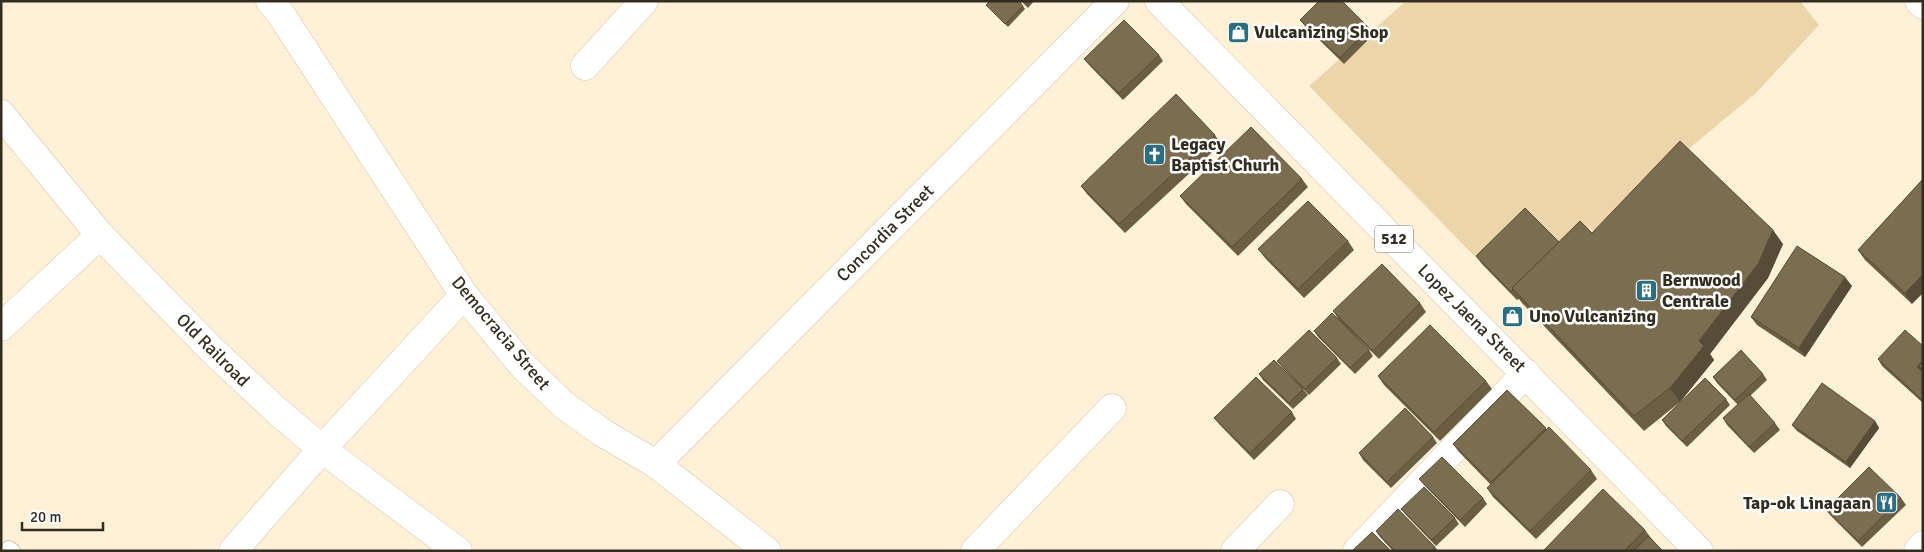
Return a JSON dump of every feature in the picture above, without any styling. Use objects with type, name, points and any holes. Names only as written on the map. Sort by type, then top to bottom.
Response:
[{"type":"street","points":[[585,66],[644,1]]},
{"type":"street","name":"Concordia Street","points":[[656,464],[1115,1]]},
{"type":"street","name":"Lopez Jaena Street","points":[[1159,1],[1699,551]]},
{"type":"street","points":[[1919,1],[1923,5]]},
{"type":"street","name":"Democracia Street","points":[[280,5],[464,295],[523,366],[565,406],[603,433],[656,464],[767,551]]},
{"type":"street","name":"Old Railroad","points":[[2,115],[100,235],[212,350],[276,410],[322,449],[458,551]]},
{"type":"street","points":[[1,327],[100,235]]},
{"type":"street","points":[[233,551],[322,449],[464,295]]},
{"type":"street","points":[[1357,551],[1526,373]]},
{"type":"street","points":[[975,551],[1112,408]]},
{"type":"street","points":[[1235,551],[1280,504]]},
{"type":"street","points":[[1918,551],[1923,545]]},
{"type":"shaded area","points":[[1406,1],[1800,1],[1819,25],[1756,93],[1686,151],[1601,240],[1590,228],[1517,300],[1309,86]]},
{"type":"building","points":[[990,1],[1019,1],[1023,6],[1005,24],[986,5]]},
{"type":"building","points":[[1319,1],[1342,1],[1369,28],[1340,58],[1300,20]]},
{"type":"building","points":[[1124,20],[1159,55],[1119,93],[1084,59]]},
{"type":"building","points":[[1176,94],[1215,135],[1119,224],[1081,186]]},
{"type":"building","points":[[1251,127],[1302,179],[1232,247],[1180,196]]},
{"type":"building","name":"Bernwood Centrale","points":[[1680,141],[1773,230],[1758,264],[1699,341],[1704,346],[1670,388],[1634,416],[1512,288],[1580,221],[1592,233]]},
{"type":"building","points":[[1923,179],[1923,274],[1905,293],[1858,250]]},
{"type":"building","points":[[1308,201],[1348,241],[1298,289],[1258,249]]},
{"type":"building","points":[[1525,208],[1559,242],[1512,288],[1511,292],[1476,256]]},
{"type":"building","points":[[1797,246],[1845,277],[1799,348],[1751,317]]},
{"type":"building","points":[[1382,264],[1420,303],[1373,351],[1333,311]]},
{"type":"building","points":[[1332,313],[1369,350],[1350,368],[1314,331]]},
{"type":"building","points":[[1430,325],[1486,381],[1434,432],[1378,376]]},
{"type":"building","points":[[1309,330],[1337,358],[1305,389],[1277,361]]},
{"type":"building","points":[[1905,330],[1923,346],[1923,360],[1917,367],[1923,372],[1923,401],[1878,359]]},
{"type":"building","points":[[1741,350],[1763,374],[1735,400],[1713,377]]},
{"type":"building","points":[[1274,360],[1303,389],[1289,403],[1259,374]]},
{"type":"building","points":[[1923,362],[1923,370],[1919,366]]},
{"type":"building","points":[[1256,377],[1292,412],[1250,453],[1214,418]]},
{"type":"building","points":[[1705,378],[1726,399],[1682,441],[1662,420]]},
{"type":"building","points":[[1822,383],[1875,421],[1846,462],[1792,425]]},
{"type":"building","points":[[1507,390],[1546,428],[1491,482],[1453,444]]},
{"type":"building","points":[[1749,394],[1775,423],[1749,447],[1723,418]]},
{"type":"building","points":[[1405,408],[1433,437],[1387,482],[1359,453]]},
{"type":"building","points":[[1549,427],[1591,470],[1530,531],[1487,488]]},
{"type":"building","points":[[1442,457],[1483,498],[1460,520],[1419,479]]},
{"type":"building","points":[[1869,467],[1901,498],[1858,541],[1826,510]]},
{"type":"building","points":[[1424,487],[1455,518],[1432,540],[1401,509]]},
{"type":"building","points":[[1603,489],[1645,530],[1624,551],[1543,551]]},
{"type":"building","points":[[1398,509],[1435,547],[1431,551],[1395,551],[1376,531]]},
{"type":"building","points":[[1372,532],[1391,551],[1352,551]]},
{"type":"building","points":[[1648,536],[1663,551],[1634,551]]},
{"type":"place","name":"Vulcanizing Shop","points":[[1238,32]]},
{"type":"place","name":"Legacy Baptist Churh","points":[[1155,154]]},
{"type":"place","name":"Bernwood Centrale","points":[[1646,290]]},
{"type":"place","name":"Uno Vulcanizing","points":[[1513,316]]},
{"type":"place","name":"Tap-ok Linagaan","points":[[1887,503]]}]
